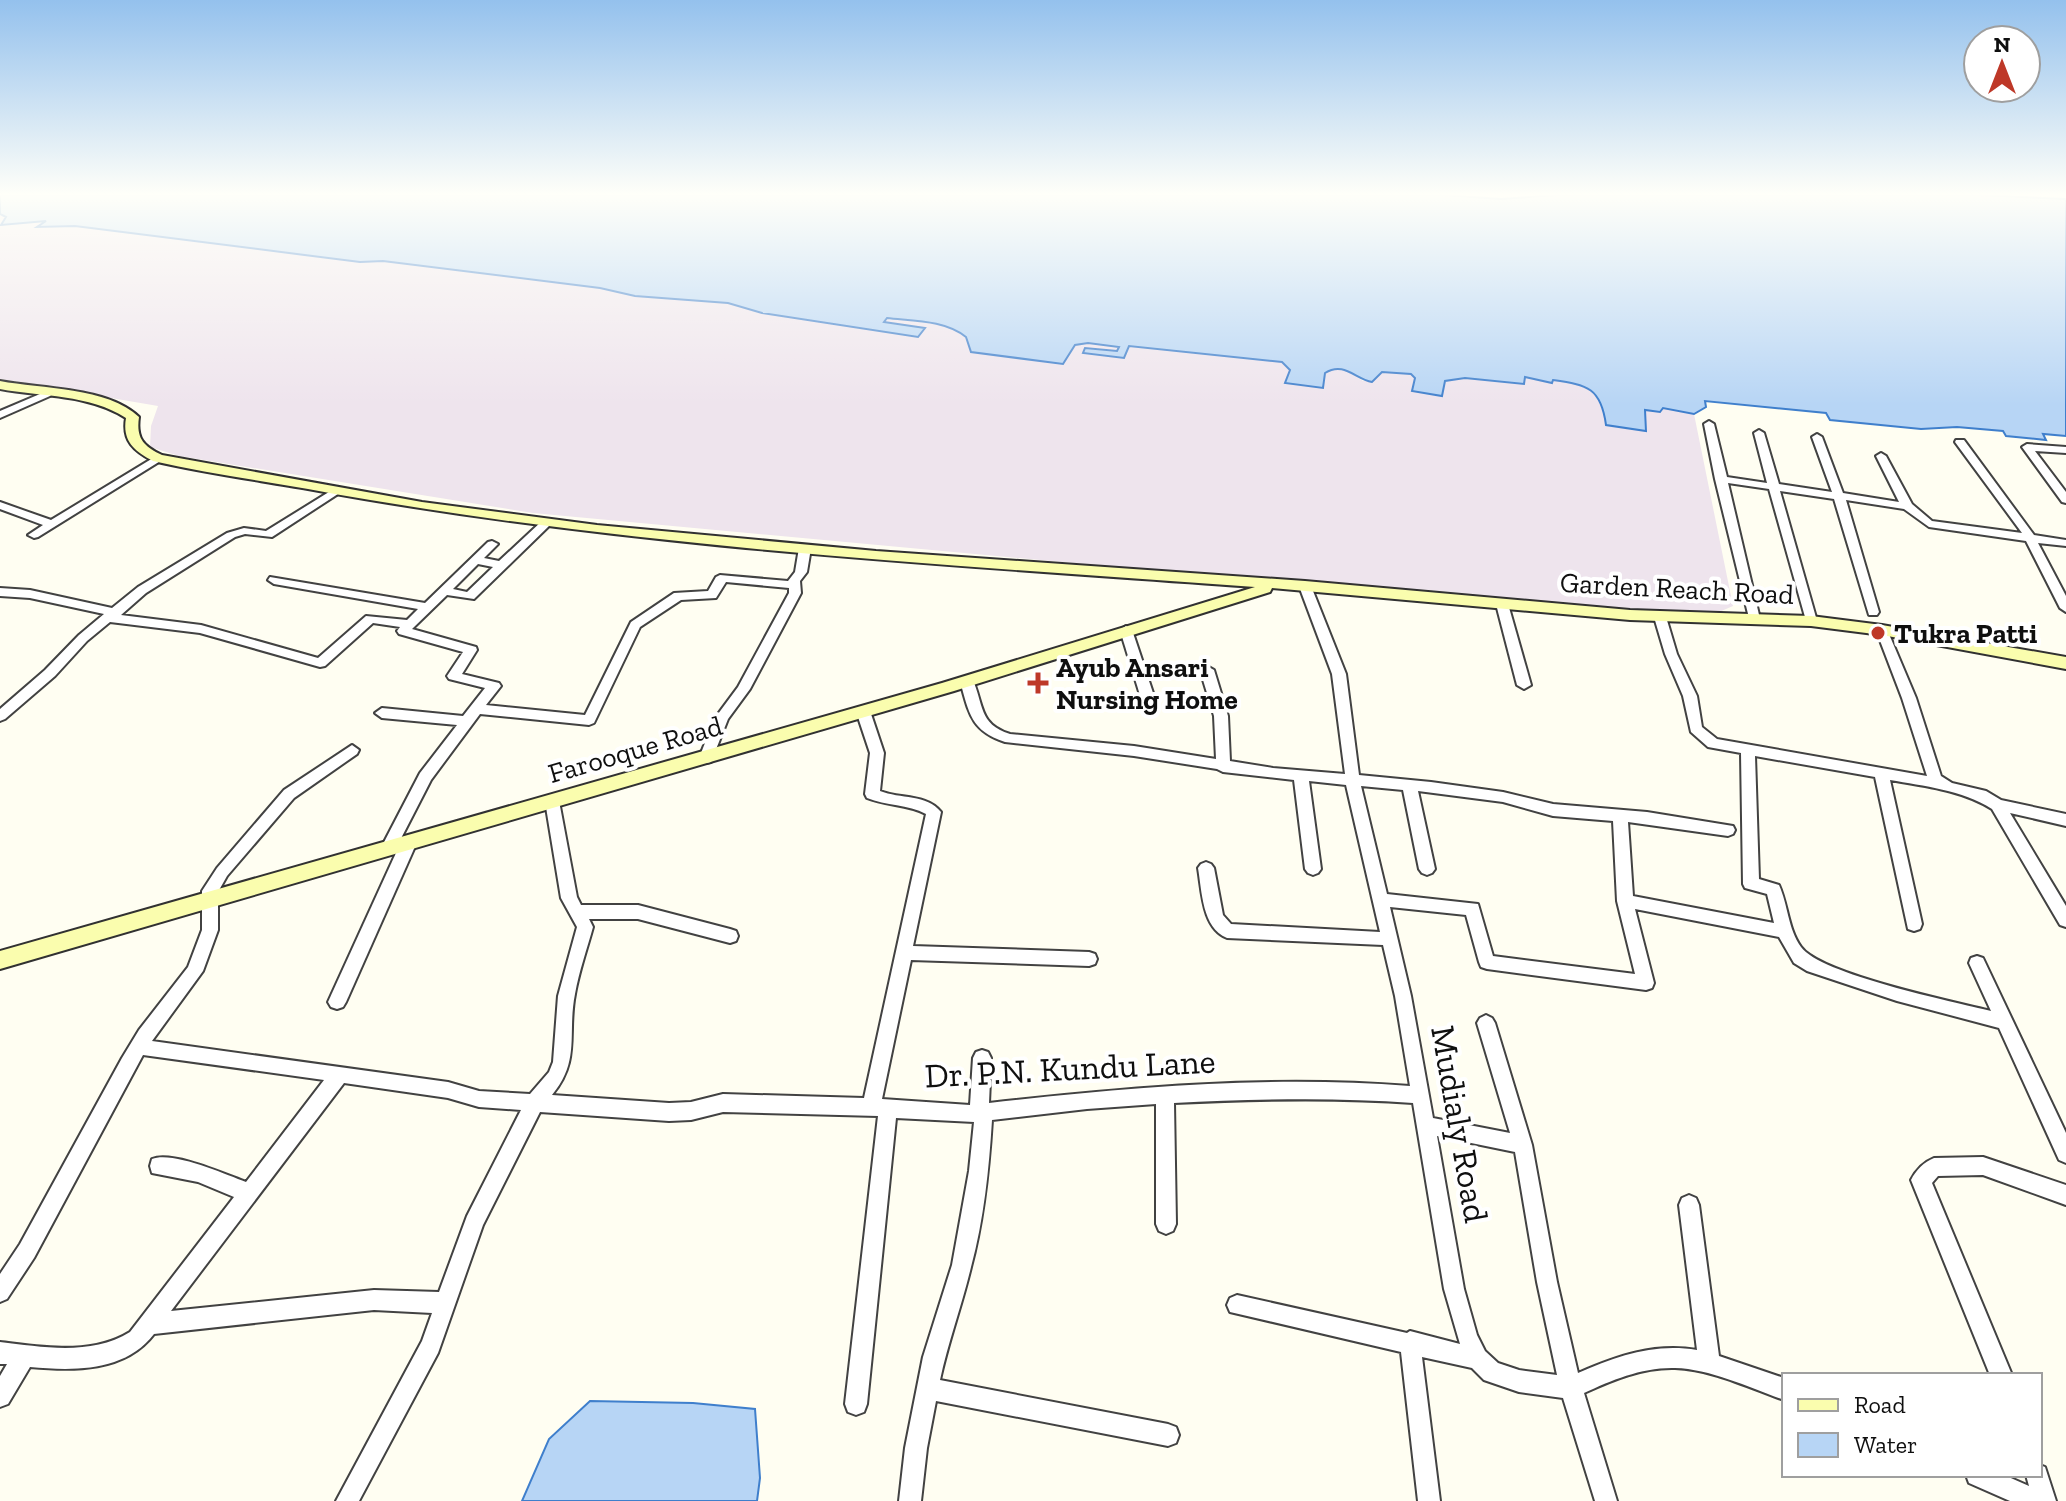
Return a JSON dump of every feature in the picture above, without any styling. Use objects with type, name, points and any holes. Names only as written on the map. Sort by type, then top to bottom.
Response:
[{"type":"main road","points":[[0,385],[88,398],[127,413],[133,417],[131,439],[135,446],[158,458],[546,523],[805,548],[1283,586]]},
{"type":"main road","name":"Garden Reach Road","points":[[1283,586],[1660,617],[1811,621],[1882,630],[2066,663]]},
{"type":"main road","name":"Farooque Road","points":[[0,960],[706,758],[967,681],[1228,598],[1283,586]]},
{"type":"street","points":[[0,415],[47,394]]},
{"type":"street","points":[[1709,424],[1754,619]]},
{"type":"street","points":[[1759,433],[1811,621]]},
{"type":"street","points":[[1817,437],[1839,497],[1873,612]]},
{"type":"street","points":[[1960,442],[2028,534],[2027,538],[2066,608]]},
{"type":"street","points":[[2064,446],[2027,447],[2066,500]]},
{"type":"street","points":[[1881,456],[1907,506],[1929,524],[2066,543]]},
{"type":"street","points":[[34,535],[158,458]]},
{"type":"street","points":[[1720,479],[1907,506]]},
{"type":"street","points":[[0,716],[50,673],[83,638],[142,590],[231,535],[244,531],[268,535],[337,490]]},
{"type":"street","points":[[0,505],[52,524]]},
{"type":"street","points":[[444,591],[470,596],[546,523]]},
{"type":"street","points":[[389,848],[425,777],[494,686],[454,676],[471,650],[403,631],[492,544]]},
{"type":"street","points":[[706,758],[722,718],[743,689],[795,593],[794,585],[801,572],[805,548]]},
{"type":"street","points":[[476,560],[502,565]]},
{"type":"street","points":[[382,713],[589,720],[630,632],[678,596],[712,595],[724,578],[794,585]]},
{"type":"street","points":[[274,580],[428,607]]},
{"type":"street","name":"Mudialy Road","points":[[1305,586],[1339,674],[1352,781],[1403,996],[1454,1289],[1467,1337],[1477,1359]]},
{"type":"street","points":[[0,592],[30,594],[112,616],[201,629],[320,663],[370,619],[410,624]]},
{"type":"street","points":[[1502,604],[1524,685]]},
{"type":"street","points":[[1660,617],[1671,654],[1690,696],[1696,729],[1713,743],[1941,784],[1981,795],[1997,805],[2066,820]]},
{"type":"street","points":[[1126,630],[1151,708]]},
{"type":"street","points":[[1882,630],[1909,698],[1935,779],[1941,784]]},
{"type":"street","points":[[1207,670],[1221,716],[1223,767]]},
{"type":"street","points":[[967,681],[980,723],[991,734],[1134,751],[1223,767],[1487,794],[1553,810],[1728,830]]},
{"type":"street","points":[[856,1404],[880,1108],[903,953],[934,812],[926,805],[884,799],[872,794],[877,753],[863,711]]},
{"type":"street","points":[[0,1292],[27,1251],[77,1153],[139,1047],[195,971],[210,930],[210,891],[222,872],[270,813],[306,779],[352,750]]},
{"type":"street","points":[[1748,751],[1751,884],[1773,889],[1787,932],[1800,958],[1878,987],[2005,1022]]},
{"type":"street","points":[[1881,773],[1914,924]]},
{"type":"street","points":[[1301,776],[1313,869]]},
{"type":"street","points":[[1409,785],[1427,869]]},
{"type":"street","points":[[347,1501],[421,1368],[474,1223],[535,1102],[556,1077],[562,1062],[566,996],[585,927],[569,898],[552,801]]},
{"type":"street","points":[[1997,805],[2066,920]]},
{"type":"street","points":[[1380,900],[1472,909],[1487,962],[1646,983],[1625,901],[1620,816]]},
{"type":"street","points":[[337,1002],[409,842]]},
{"type":"street","points":[[1206,868],[1215,917],[1227,931],[1389,939]]},
{"type":"street","points":[[1625,901],[1787,932]]},
{"type":"street","points":[[579,912],[638,912],[730,936]]},
{"type":"street","points":[[903,953],[1089,959]]},
{"type":"street","points":[[1977,963],[2066,1154]]},
{"type":"street","points":[[1486,1023],[1523,1145],[1547,1282],[1571,1388],[1606,1501]]},
{"type":"street","name":"Dr. P.N. Kundu Lane","points":[[139,1047],[448,1090],[479,1099],[669,1112],[691,1111],[723,1103],[982,1112],[1087,1100],[1309,1089],[1418,1095]]},
{"type":"street","points":[[910,1501],[916,1448],[928,1389],[962,1265],[979,1171],[982,1058]]},
{"type":"street","points":[[0,1353],[103,1356],[124,1349],[148,1324],[340,1074]]},
{"type":"street","points":[[1165,1097],[1166,1224]]},
{"type":"street","points":[[1425,1125],[1523,1145]]},
{"type":"street","points":[[159,1166],[198,1173],[247,1192]]},
{"type":"street","points":[[2000,1373],[1921,1180],[1934,1167],[1983,1166],[2066,1195]]},
{"type":"street","points":[[1689,1205],[1709,1363]]},
{"type":"street","points":[[148,1324],[358,1301],[447,1303]]},
{"type":"street","points":[[1237,1305],[1477,1359],[1492,1372],[1519,1381],[1571,1388],[1610,1370],[1646,1360],[1675,1357],[1709,1363],[1782,1388]]},
{"type":"street","points":[[1410,1342],[1429,1501]]},
{"type":"street","points":[[0,1396],[25,1355]]},
{"type":"street","points":[[928,1389],[1168,1435]]},
{"type":"street","points":[[1982,1477],[2037,1501]]},
{"type":"street","points":[[2038,1477],[2045,1501]]},
{"type":"shaded area","points":[[0,265],[416,265],[600,288],[635,296],[728,303],[762,313],[917,337],[883,323],[886,318],[937,324],[959,331],[967,338],[971,352],[1063,364],[1075,345],[1088,343],[1119,347],[1117,351],[1086,348],[1083,353],[1123,358],[1129,346],[1282,362],[1322,388],[1325,373],[1332,369],[1349,371],[1363,381],[1382,372],[1411,374],[1441,396],[1445,381],[1457,378],[1524,383],[1525,377],[1569,382],[1591,390],[1603,405],[1645,430],[1645,410],[1660,412],[1662,408],[1694,414],[1733,606],[1712,615],[1179,573],[533,513],[179,456],[150,447],[151,426],[158,406],[0,379]]},
{"type":"water","points":[[416,265],[2066,265],[2066,436],[2043,434],[2046,440],[2006,436],[2003,431],[1957,427],[1921,429],[1830,420],[1826,413],[1705,401],[1706,407],[1694,414],[1663,408],[1660,412],[1645,410],[1646,431],[1606,425],[1601,403],[1591,390],[1553,380],[1552,383],[1525,377],[1524,384],[1465,378],[1445,381],[1442,396],[1412,391],[1415,378],[1411,374],[1382,372],[1372,382],[1338,369],[1325,373],[1323,388],[1285,383],[1290,370],[1282,362],[1129,346],[1124,358],[1083,353],[1085,348],[1117,351],[1119,347],[1088,343],[1075,345],[1063,364],[971,352],[966,337],[939,324],[887,318],[884,322],[925,328],[918,337],[762,313],[728,303],[635,296],[600,288]]},
{"type":"water","points":[[590,1401],[693,1403],[755,1409],[760,1478],[757,1501],[522,1501],[549,1439]]},
{"type":"place","name":"Tukra Patti","points":[[1878,633]]},
{"type":"place","name":"Ayub Ansari Nursing Home","points":[[1038,683]]}]
